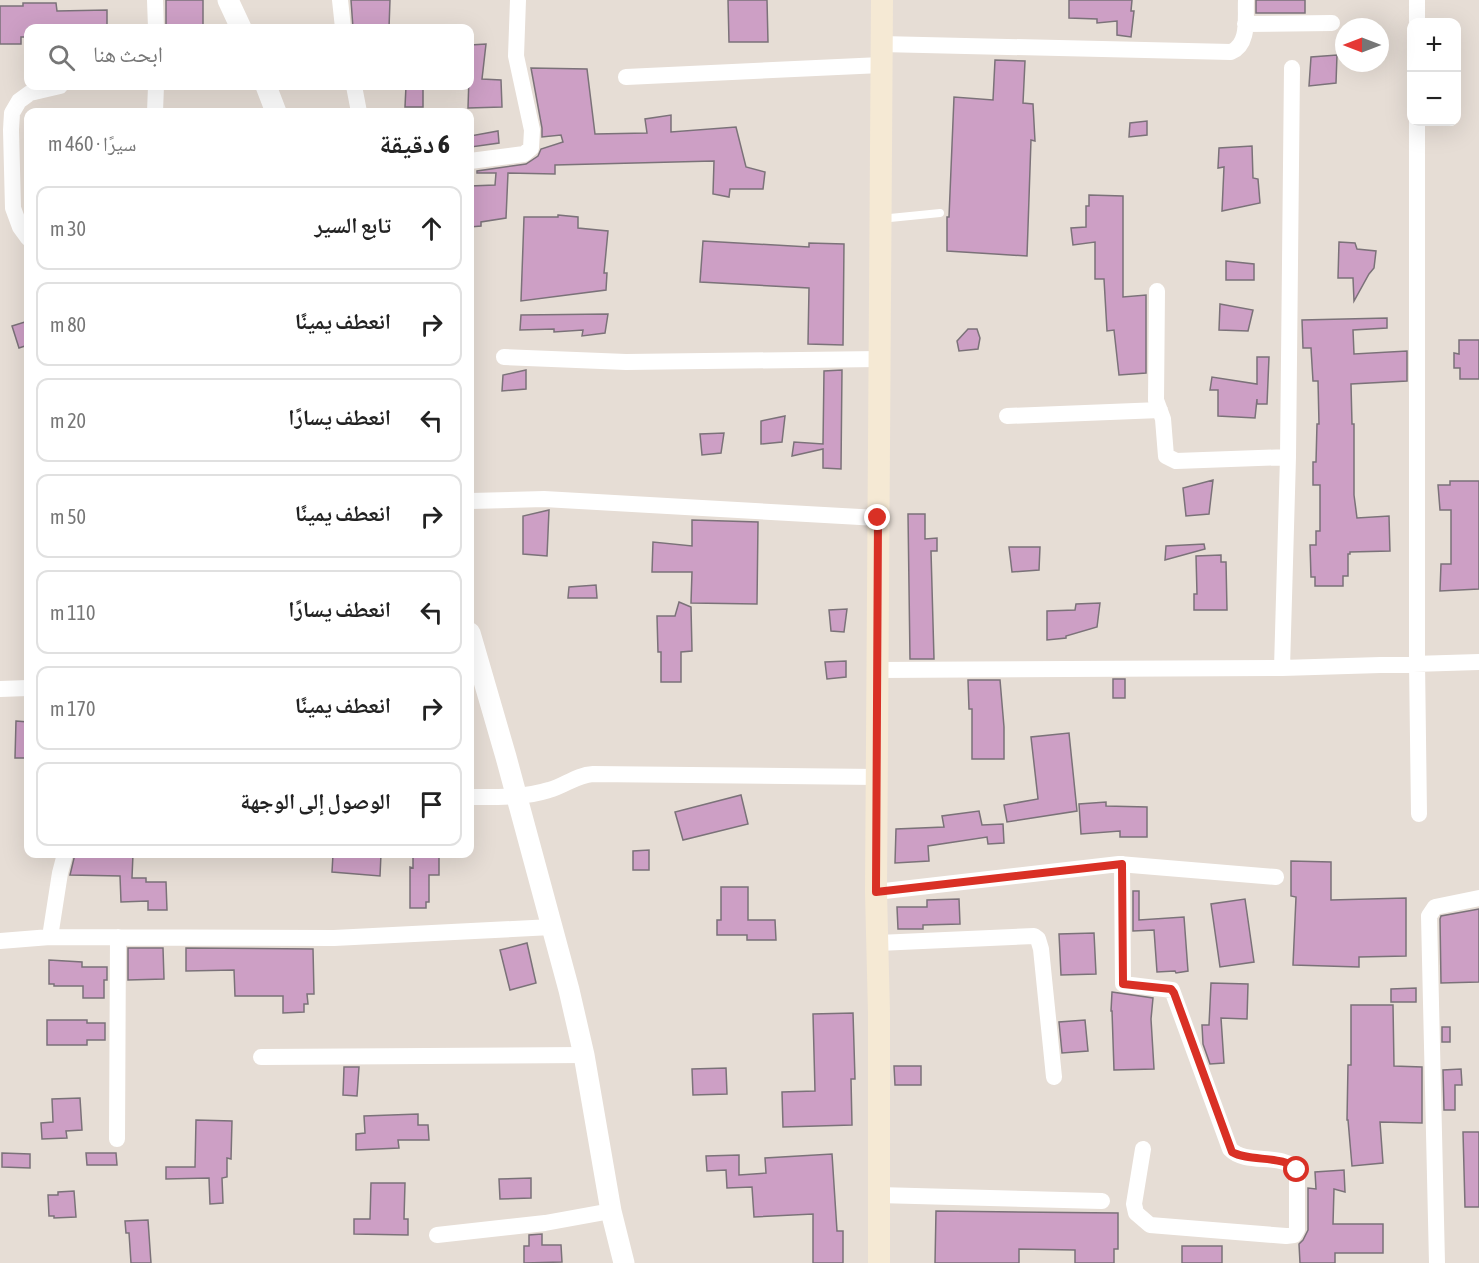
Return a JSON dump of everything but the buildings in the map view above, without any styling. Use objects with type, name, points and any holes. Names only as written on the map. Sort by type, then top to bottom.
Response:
[{"type":"main road","points":[[879,1263],[876,892],[882,0]]},
{"type":"street","points":[[154,0],[156,24]]},
{"type":"street","points":[[228,0],[239,24]]},
{"type":"street","points":[[340,0],[343,24]]},
{"type":"street","points":[[474,160],[524,154],[531,148],[532,130],[516,56],[518,0]]},
{"type":"street","points":[[626,77],[881,55],[1225,53],[1236,50],[1242,42],[1246,0]]},
{"type":"street","points":[[1417,0],[1417,18]]},
{"type":"street","points":[[1245,24],[1332,23]]},
{"type":"street","points":[[1282,668],[1288,457],[1292,68]]},
{"type":"street","points":[[24,232],[14,208],[5,130],[19,101],[30,93],[43,90]]},
{"type":"street","points":[[155,108],[156,90]]},
{"type":"street","points":[[268,90],[274,108]]},
{"type":"street","points":[[355,90],[358,108]]},
{"type":"street","points":[[1417,126],[1419,814]]},
{"type":"street","points":[[1157,291],[1156,400],[1164,424],[1165,453],[1172,460],[1288,457]]},
{"type":"street","points":[[504,357],[626,362],[879,359]]},
{"type":"street","points":[[1007,416],[1160,410]]},
{"type":"street","points":[[474,501],[544,499],[878,518]]},
{"type":"street","points":[[474,647],[552,927],[584,1055],[611,1211],[624,1263]]},
{"type":"street","points":[[878,670],[1282,668],[1417,662],[1479,662]]},
{"type":"street","points":[[0,689],[24,688]]},
{"type":"street","points":[[474,797],[517,798],[551,790],[582,774],[877,777]]},
{"type":"street","points":[[50,937],[64,858]]},
{"type":"street","points":[[876,892],[1122,864],[1276,877]]},
{"type":"street","points":[[1122,864],[1123,984],[1172,990],[1230,1149],[1240,1156],[1290,1163],[1297,1170],[1297,1230],[1294,1235],[1286,1236],[1150,1225],[1136,1213],[1134,1204],[1143,1149]]},
{"type":"street","points":[[1437,1263],[1429,916],[1435,907],[1479,898]]},
{"type":"street","points":[[0,941],[50,937],[334,938],[552,927]]},
{"type":"street","points":[[878,943],[1034,936],[1038,939],[1041,949],[1054,1077]]},
{"type":"street","points":[[117,1139],[118,937]]},
{"type":"street","points":[[261,1057],[584,1055]]},
{"type":"street","points":[[878,1195],[1102,1202]]},
{"type":"street","points":[[437,1235],[545,1223],[611,1211]]},
{"type":"lane","points":[[880,219],[939,213]]},
{"type":"route","points":[[878,518],[876,892],[1122,864],[1121,980],[1123,984],[1171,989],[1174,993],[1232,1152],[1240,1156],[1290,1163],[1297,1170]]}]
